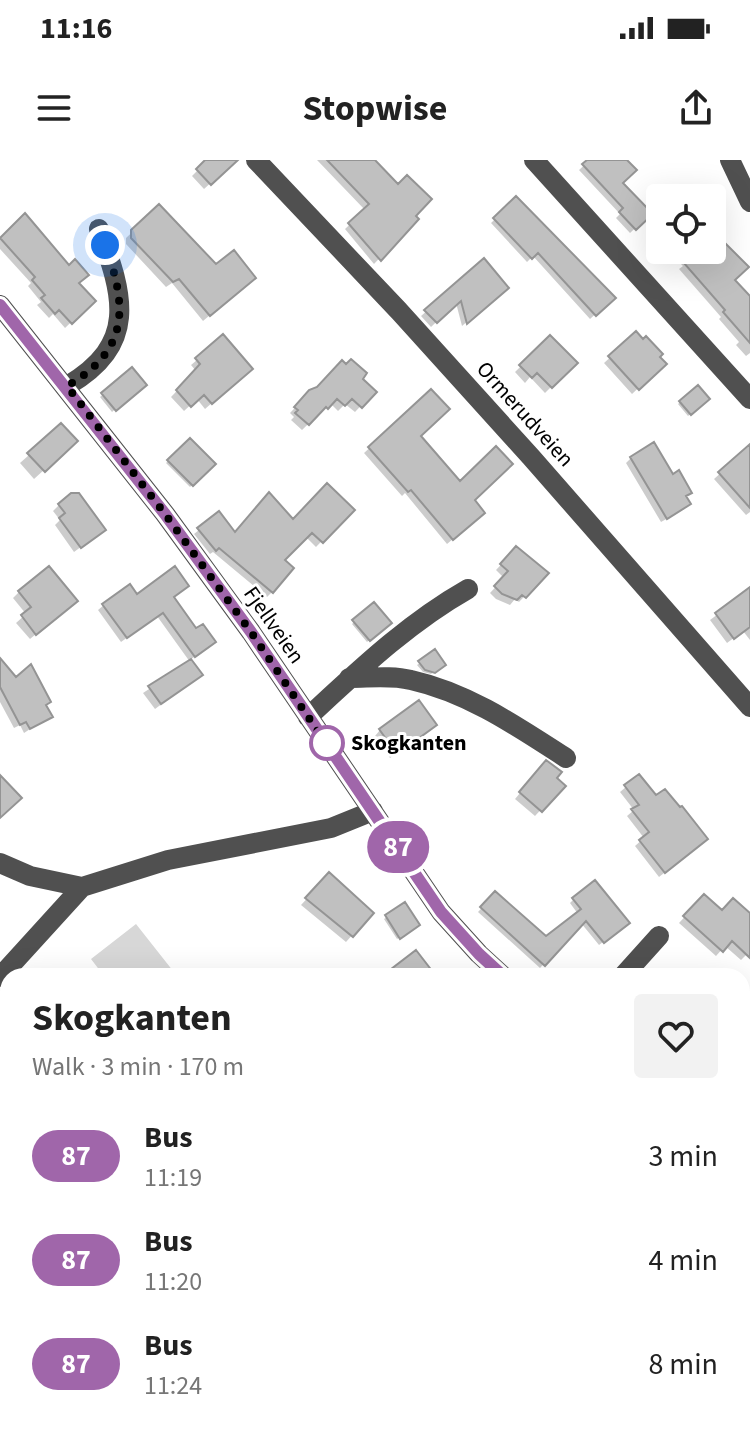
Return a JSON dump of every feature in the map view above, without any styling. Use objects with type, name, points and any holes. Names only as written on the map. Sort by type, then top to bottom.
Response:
[{"type":"street","name":"Ormerudveien","points":[[256,160],[491,412],[750,707]]},
{"type":"street","points":[[534,160],[750,399]]},
{"type":"street","points":[[730,160],[750,202]]},
{"type":"street","points":[[67,386],[85,376],[104,358],[116,339],[116,283],[99,229]]},
{"type":"street","name":"Fjellveien","points":[[0,305],[165,514],[441,912],[494,968]]},
{"type":"street","points":[[308,717],[349,678],[424,616],[468,589]]},
{"type":"street","points":[[349,678],[390,677],[451,693],[486,708],[566,758]]},
{"type":"street","points":[[0,863],[30,876],[82,887],[168,860],[331,828],[373,811]]},
{"type":"street","points":[[8,968],[82,887]]},
{"type":"street","points":[[630,968],[659,936]]},
{"type":"shaded area","points":[[136,924],[171,968],[98,968],[91,959]]},
{"type":"building","points":[[205,160],[238,160],[211,185],[196,169]]},
{"type":"building","points":[[327,160],[375,160],[398,184],[407,175],[432,199],[416,216],[419,219],[381,261],[348,223],[369,204]]},
{"type":"building","points":[[587,160],[627,160],[637,170],[623,183],[646,207],[646,221],[636,230],[619,212],[623,208],[582,164]]},
{"type":"building","points":[[516,196],[616,298],[596,316],[538,253],[532,259],[493,218]]},
{"type":"building","points":[[159,204],[216,264],[234,250],[256,278],[210,316],[179,279],[173,282],[131,238],[131,230]]},
{"type":"building","points":[[25,213],[69,265],[75,259],[89,275],[79,283],[96,301],[72,324],[59,310],[55,314],[41,298],[45,295],[32,280],[35,277],[0,238]]},
{"type":"building","points":[[726,244],[749,267],[735,280],[750,296],[750,343],[723,312],[725,310],[685,264],[726,264]]},
{"type":"building","points":[[484,258],[509,288],[467,324],[461,301],[437,323],[424,310]]},
{"type":"building","points":[[636,331],[643,339],[646,336],[663,354],[660,357],[667,364],[639,390],[608,356]]},
{"type":"building","points":[[223,334],[253,369],[212,404],[204,395],[191,407],[176,390],[200,364],[195,358]]},
{"type":"building","points":[[550,335],[578,363],[552,388],[537,373],[532,378],[519,365]]},
{"type":"building","points":[[351,359],[367,373],[363,379],[377,392],[362,408],[352,399],[345,406],[337,399],[309,425],[295,413],[298,410],[294,407],[342,360],[346,364]]},
{"type":"building","points":[[132,367],[147,385],[116,411],[101,393]]},
{"type":"building","points":[[698,385],[710,399],[691,415],[679,401]]},
{"type":"building","points":[[431,389],[450,409],[421,436],[460,481],[496,446],[513,464],[475,500],[485,513],[453,540],[411,490],[408,492],[368,447]]},
{"type":"building","points":[[61,423],[78,441],[45,472],[27,453]]},
{"type":"building","points":[[190,438],[216,464],[193,486],[167,460]]},
{"type":"building","points":[[654,442],[673,474],[679,470],[692,493],[686,496],[691,504],[667,519],[630,457]]},
{"type":"building","points":[[750,444],[750,508],[718,472]]},
{"type":"building","points":[[327,483],[355,510],[323,543],[312,533],[285,560],[294,568],[273,593],[219,548],[216,551],[197,528],[219,511],[235,532],[269,492],[293,519]]},
{"type":"building","points":[[71,493],[79,493],[106,530],[81,548],[59,518],[65,513],[58,504]]},
{"type":"building","points":[[516,546],[549,573],[526,598],[522,595],[517,600],[502,594],[494,586],[508,571],[500,564]]},
{"type":"building","points":[[49,566],[78,601],[36,635],[21,615],[31,607],[18,591]]},
{"type":"building","points":[[175,566],[189,586],[174,597],[196,628],[203,624],[216,642],[195,657],[163,613],[127,638],[102,604],[130,584],[137,594]]},
{"type":"building","points":[[750,587],[750,627],[734,639],[715,613]]},
{"type":"building","points":[[374,602],[392,623],[370,641],[352,620]]},
{"type":"building","points":[[435,649],[446,665],[435,673],[425,670],[418,661]]},
{"type":"building","points":[[0,658],[16,677],[31,664],[51,702],[46,705],[53,717],[30,729],[26,722],[20,725],[0,687]]},
{"type":"building","points":[[191,659],[203,675],[161,704],[148,686]]},
{"type":"building","points":[[419,700],[437,725],[397,754],[379,729]]},
{"type":"building","points":[[546,760],[562,772],[557,778],[566,786],[542,812],[519,792]]},
{"type":"building","points":[[639,774],[656,795],[665,789],[708,839],[665,873],[639,840],[649,832],[631,809],[639,805],[624,785]]},
{"type":"building","points":[[0,775],[22,798],[0,818]]},
{"type":"building","points":[[329,872],[374,913],[353,937],[305,898]]},
{"type":"building","points":[[595,880],[630,923],[604,943],[586,921],[545,966],[480,907],[495,891],[546,936],[581,909],[572,898]]},
{"type":"building","points":[[704,894],[722,910],[733,898],[750,913],[750,958],[732,941],[723,952],[683,916]]},
{"type":"building","points":[[405,902],[420,925],[400,939],[385,915]]},
{"type":"building","points":[[416,950],[430,968],[392,968]]},
{"type":"bus line","name":"87","points":[[0,305],[67,386],[251,632],[441,912],[494,968]]},
{"type":"place","name":"Skogkanten","points":[[327,743]]},
{"type":"route","points":[[105,245],[116,283],[116,339],[95,367],[67,386],[251,632],[329,748],[327,743]]}]
